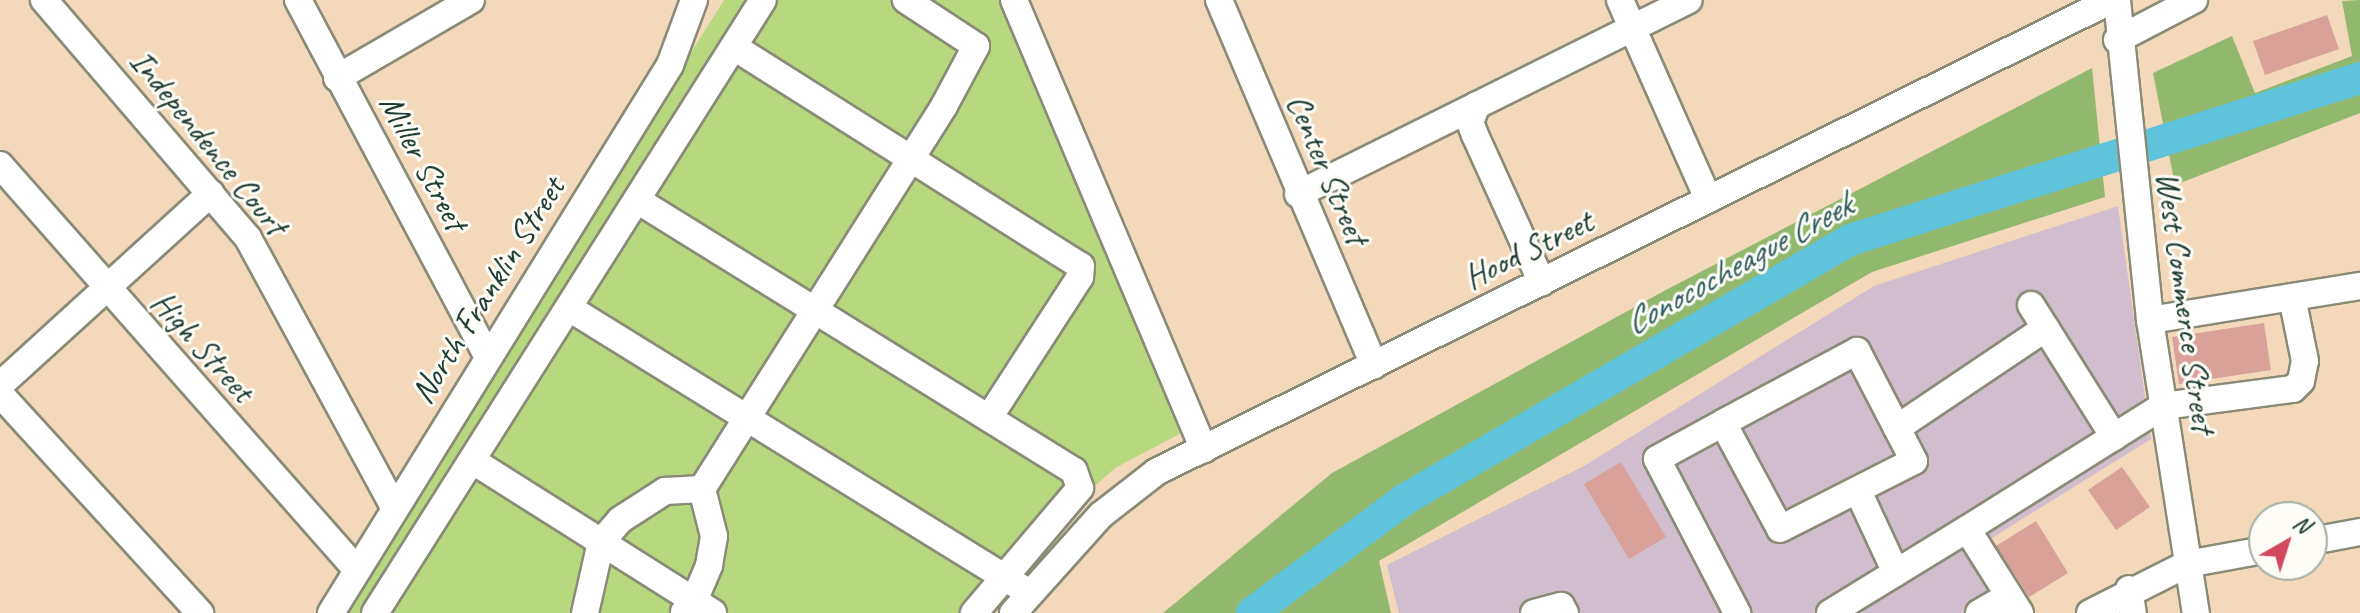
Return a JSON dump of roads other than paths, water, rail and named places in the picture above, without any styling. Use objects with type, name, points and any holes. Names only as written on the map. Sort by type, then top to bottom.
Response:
[{"type":"street","name":"Independence Court","points":[[44,0],[248,238],[395,509]]},
{"type":"street","name":"Miller Street","points":[[298,0],[488,357]]},
{"type":"street","points":[[337,78],[471,0]]},
{"type":"street","name":"North Franklin Street","points":[[331,613],[670,65],[694,0]]},
{"type":"street","points":[[375,613],[763,0]]},
{"type":"street","points":[[473,461],[601,542],[697,609],[714,536],[702,489],[910,161],[976,46],[906,0]]},
{"type":"street","points":[[1014,0],[1204,449]]},
{"type":"street","name":"Center Street","points":[[1219,0],[1298,194],[1374,365]]},
{"type":"street","points":[[1620,0],[1708,199]]},
{"type":"street","points":[[1298,194],[1689,0]]},
{"type":"street","name":"Hood Street","points":[[1022,603],[1131,488],[1204,449],[2114,0]]},
{"type":"street","name":"West Commerce Street","points":[[2114,0],[2150,320],[2196,613]]},
{"type":"street","points":[[2117,40],[2194,0]]},
{"type":"street","points":[[734,47],[910,161],[1081,266],[1080,277],[990,416]]},
{"type":"street","points":[[1477,105],[1470,122],[1542,283]]},
{"type":"street","name":"High Street","points":[[0,165],[105,290],[357,570]]},
{"type":"street","points":[[0,385],[211,193]]},
{"type":"street","points":[[637,200],[990,416],[1080,480],[1080,488],[974,613]]},
{"type":"street","points":[[2150,320],[2360,286]]},
{"type":"street","points":[[1830,613],[2163,406],[2293,389],[2301,381],[2305,361],[2292,297]]},
{"type":"street","points":[[2031,305],[2114,437]]},
{"type":"street","points":[[569,308],[1006,578],[1022,603]]},
{"type":"street","points":[[1897,428],[2046,328]]},
{"type":"street","points":[[1723,423],[1780,529],[1914,461],[1857,351],[1723,423],[1657,459],[1737,613]]},
{"type":"street","points":[[0,394],[200,613]]},
{"type":"street","points":[[585,613],[601,542],[647,501],[685,487],[702,489]]},
{"type":"street","points":[[1858,491],[1896,573]]},
{"type":"street","points":[[1967,529],[2014,604],[1979,613]]},
{"type":"street","points":[[2328,538],[2360,532]]},
{"type":"street","points":[[2090,613],[2131,601],[2187,564],[2248,553]]},
{"type":"street","points":[[1534,613],[1561,606],[1565,613]]},
{"type":"waterway","name":"Conococheague Creek","points":[[1252,613],[1407,498],[1850,240],[2360,78]]}]
